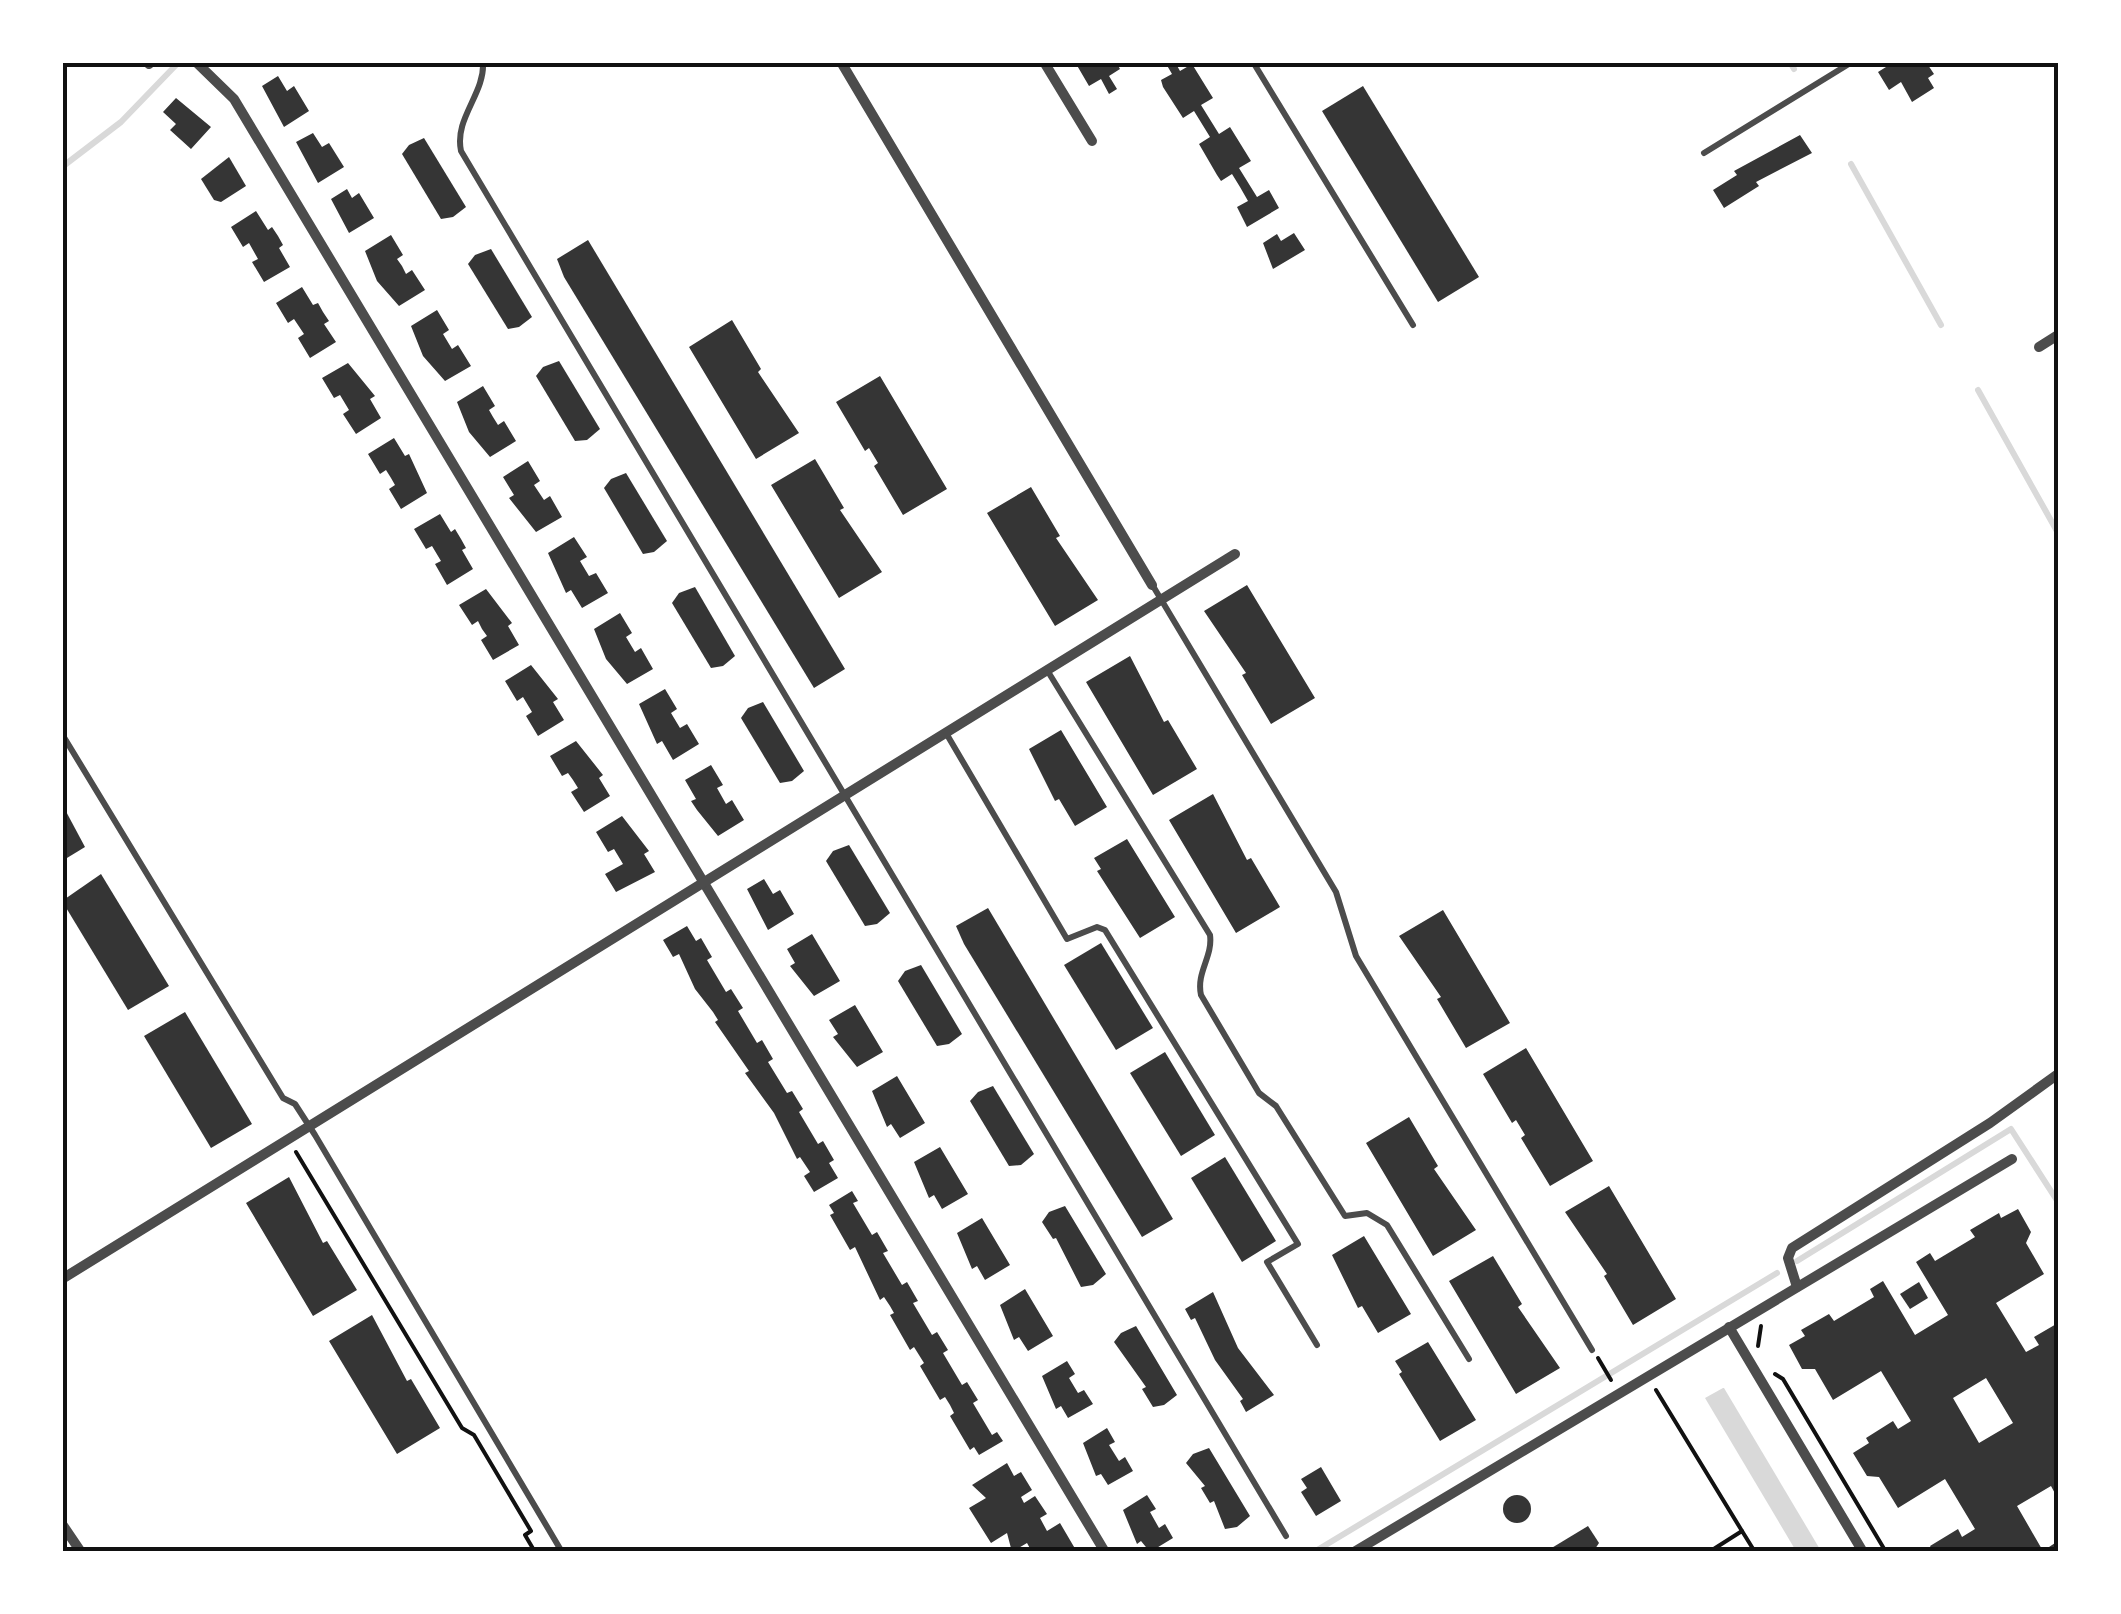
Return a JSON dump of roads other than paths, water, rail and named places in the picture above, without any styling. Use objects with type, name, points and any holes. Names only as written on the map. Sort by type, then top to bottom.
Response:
[{"type":"street","points":[[196,62],[234,99],[1105,1552]]},
{"type":"street","points":[[841,62],[1152,585]]},
{"type":"street","points":[[1044,62],[1092,141]]},
{"type":"street","points":[[2039,347],[2058,334]]},
{"type":"street","points":[[62,1279],[1235,554]]},
{"type":"street","points":[[1797,1287],[1788,1258],[1792,1248],[1990,1123],[2058,1074]]},
{"type":"street","points":[[1354,1552],[2012,1158]]},
{"type":"street","points":[[1729,1327],[1863,1552]]},
{"type":"street","points":[[62,1524],[81,1552]]},
{"type":"lane","points":[[482,62],[483,77],[459,133],[461,151],[1286,1536]]},
{"type":"lane","points":[[1253,62],[1413,325]]},
{"type":"lane","points":[[1704,152],[1852,62]]},
{"type":"lane","points":[[1152,585],[1336,892],[1362,966],[1592,1350]]},
{"type":"lane","points":[[1046,670],[1210,936],[1209,952],[1198,978],[1201,994],[1259,1093],[1276,1106],[1345,1216],[1368,1213],[1387,1225],[1469,1359]]},
{"type":"lane","points":[[945,732],[1067,938],[1098,927],[1105,930],[1298,1244],[1267,1262],[1317,1346]]},
{"type":"lane","points":[[62,734],[283,1098],[295,1104],[309,1126],[562,1552]]},
{"type":"waterway","points":[[1790,62],[1794,69]]},
{"type":"waterway","points":[[62,167],[121,122],[176,65]]},
{"type":"waterway","points":[[1851,164],[1941,325]]},
{"type":"waterway","points":[[1978,390],[2058,533]]},
{"type":"waterway","points":[[1797,1261],[2011,1129],[2058,1202]]},
{"type":"waterway","points":[[1314,1552],[1777,1273]]}]
